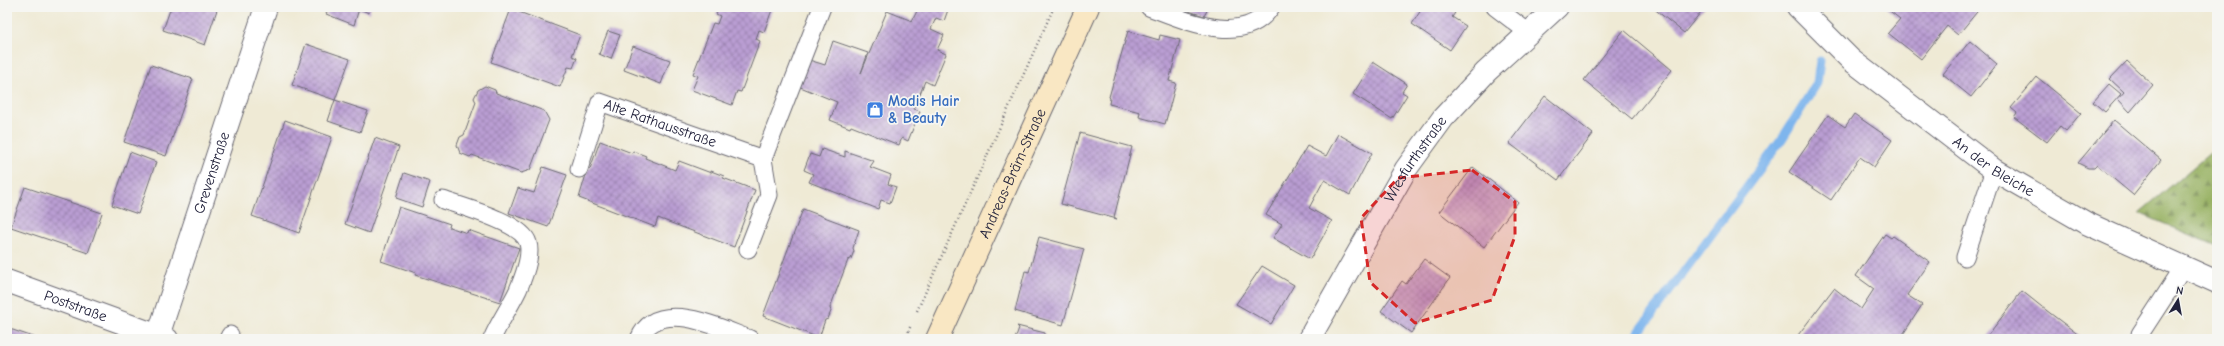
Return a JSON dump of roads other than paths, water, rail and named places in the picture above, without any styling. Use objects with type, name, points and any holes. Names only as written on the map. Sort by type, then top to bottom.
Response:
[{"type":"main road","name":"Andreas-Bräm-Straße","points":[[937,339],[1088,7]]},
{"type":"street","name":"Grevenstraße","points":[[161,338],[266,7]]},
{"type":"street","name":"Wiesfurthstraße","points":[[1309,339],[1406,169],[1444,118],[1475,83],[1556,7]]},
{"type":"street","name":"An der Bleiche","points":[[1798,7],[1824,35],[1851,60],[1994,170],[2086,223],[2217,282]]},
{"type":"street","name":"Poststraße","points":[[7,281],[161,338]]},
{"type":"lane","points":[[748,249],[769,195],[762,159],[822,7]]},
{"type":"lane","points":[[1149,7],[1184,20],[1216,27],[1234,28],[1253,22],[1265,16],[1271,7]]},
{"type":"lane","points":[[1495,7],[1529,33]]},
{"type":"lane","name":"Alte Rathausstraße","points":[[579,169],[600,102],[762,159]]},
{"type":"lane","points":[[1965,257],[1994,170]]},
{"type":"lane","points":[[444,200],[507,223],[523,233],[528,243],[528,259],[518,291],[492,339]]},
{"type":"lane","points":[[2140,339],[2140,334],[2183,268]]},
{"type":"lane","points":[[639,339],[643,330],[653,320],[672,316],[703,322],[750,339]]},
{"type":"waterway","points":[[1634,339],[1782,139],[1817,83],[1820,61]]},
{"type":"place","name":"Modis Hair & Beauty","points":[[875,110]]}]
